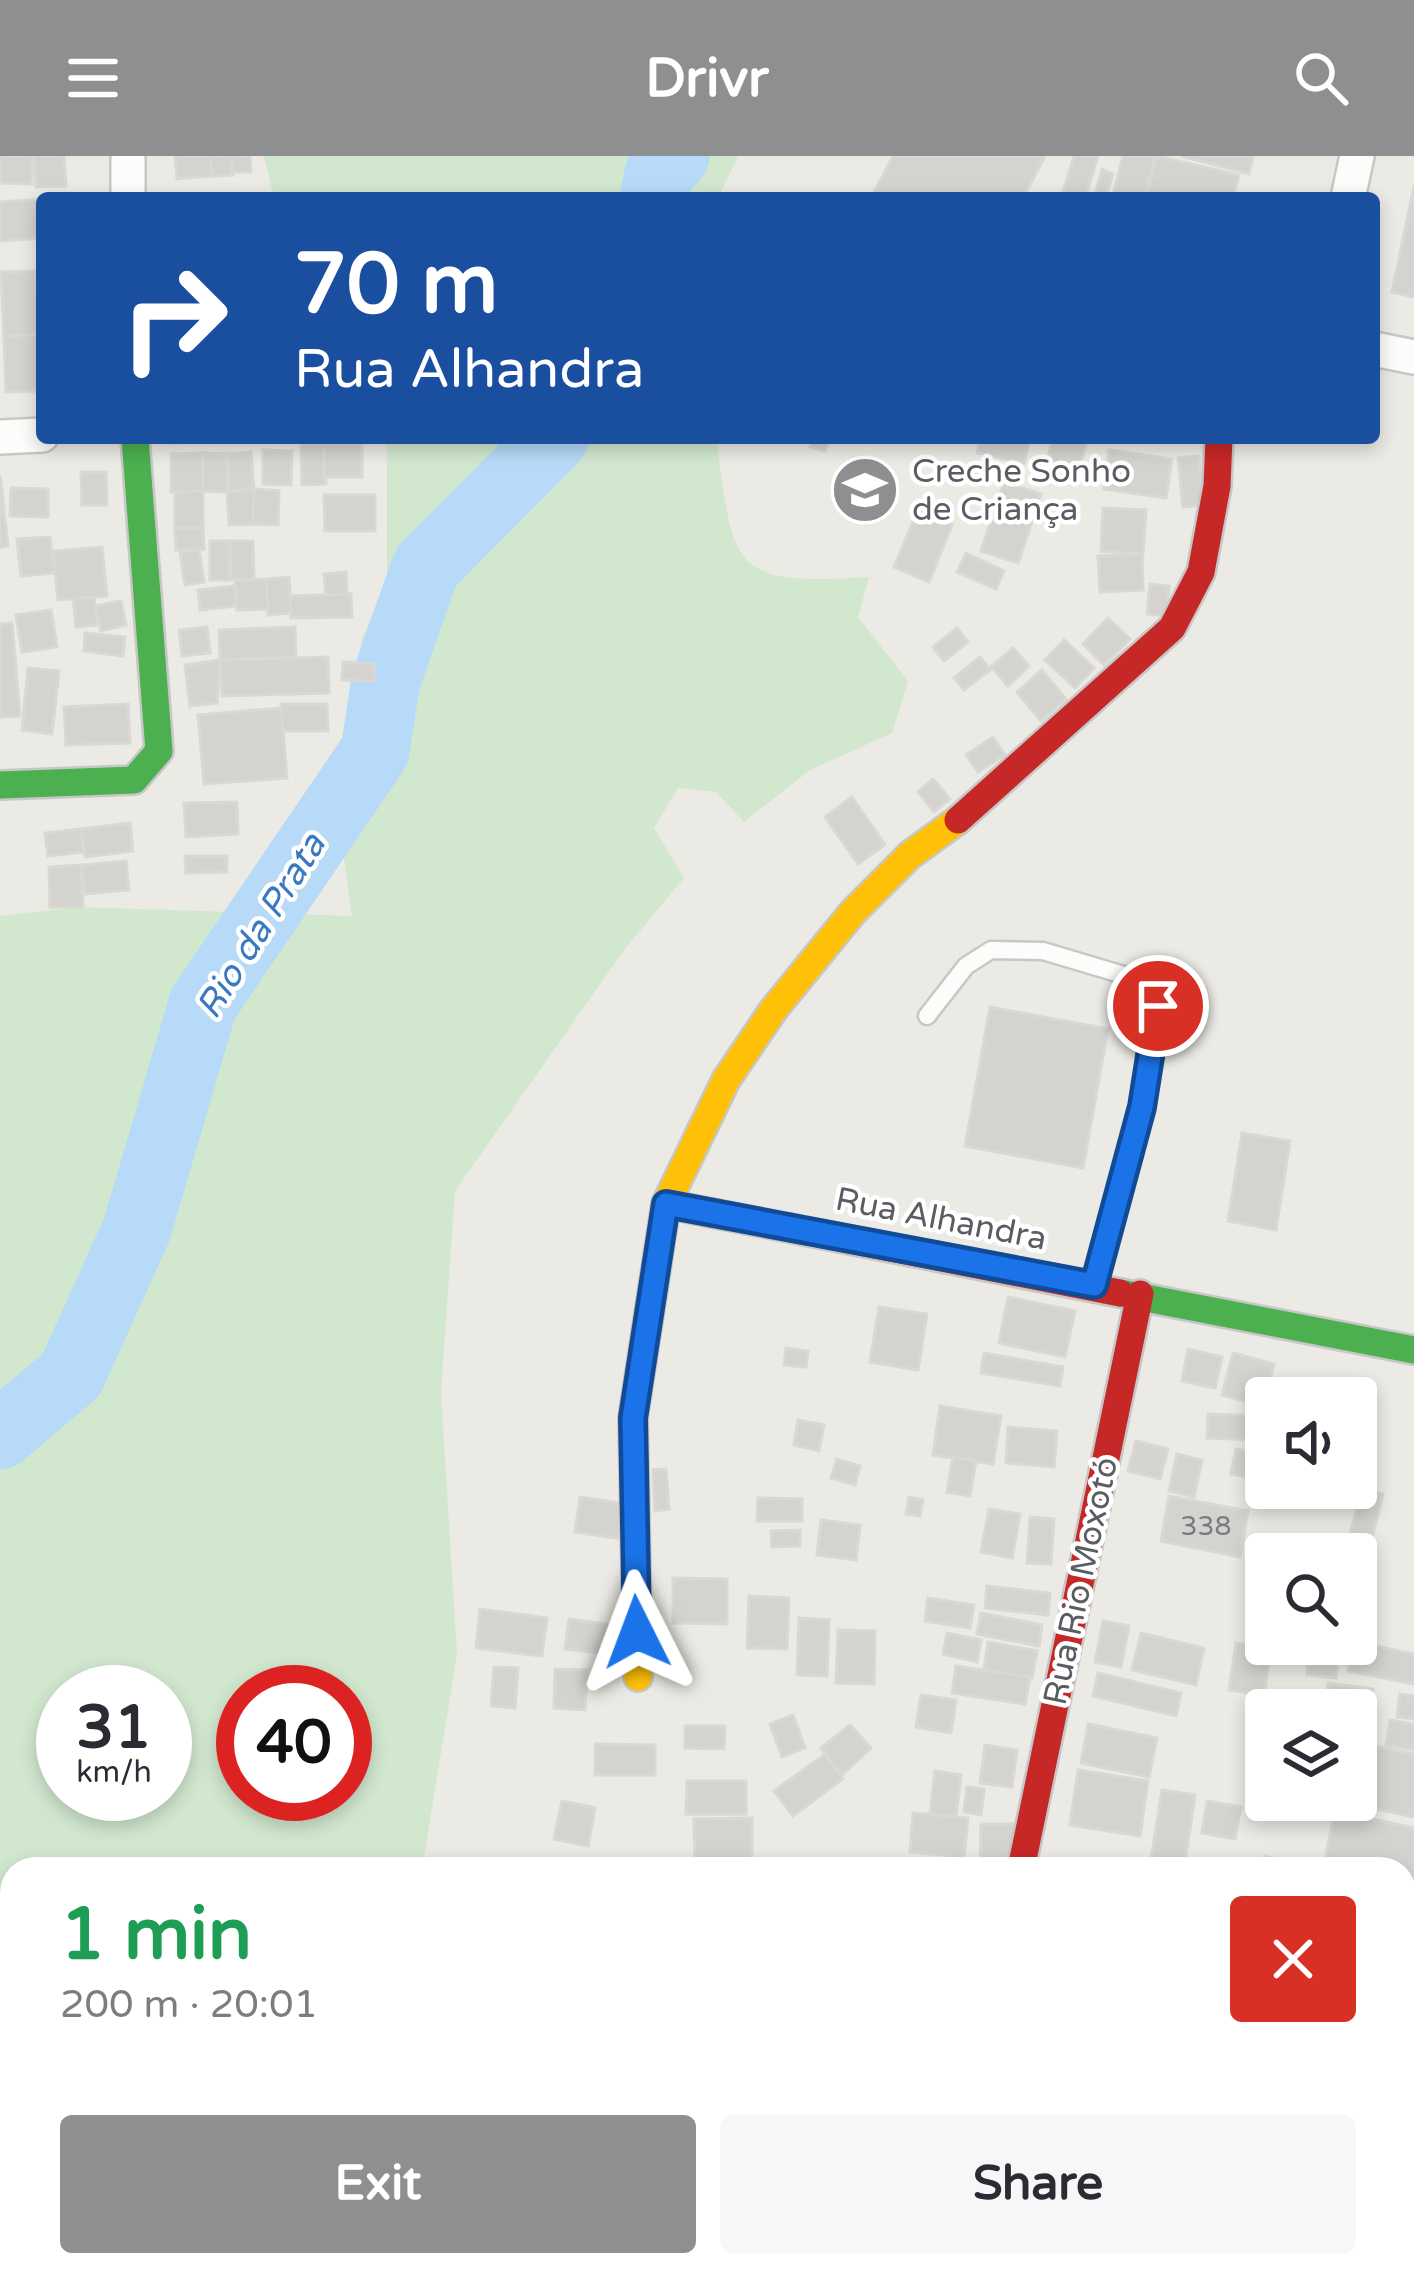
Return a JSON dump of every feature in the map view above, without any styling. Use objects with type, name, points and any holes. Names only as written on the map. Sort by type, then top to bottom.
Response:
[{"type":"street","points":[[128,156],[128,192]]},
{"type":"street","points":[[1349,192],[1358,156]]},
{"type":"street","points":[[1380,350],[1414,357]]},
{"type":"street","points":[[0,437],[36,434]]},
{"type":"street","points":[[0,785],[115,781],[145,774],[159,752],[135,444]]},
{"type":"street","points":[[638,1677],[633,1418],[666,1204],[726,1080],[774,1010],[853,912],[910,855],[966,814],[1172,628],[1201,572],[1217,486],[1219,444]]},
{"type":"street","name":"Rua Alhandra","points":[[666,1204],[1414,1350]]},
{"type":"street","name":"Rua Rio Moxotó","points":[[1023,1857],[1140,1294]]},
{"type":"lane","points":[[927,1016],[966,966],[991,950],[1043,951],[1137,979],[1158,1006],[1142,1107],[1094,1285]]},
{"type":"green space","points":[[264,156],[738,156],[721,192],[273,192]]},
{"type":"green space","points":[[387,444],[717,444],[728,516],[747,560],[764,571],[789,577],[869,577],[858,617],[908,681],[892,733],[810,770],[744,822],[716,792],[678,788],[654,828],[684,878],[624,950],[455,1191],[441,1392],[457,1655],[424,1857],[0,1857],[0,916],[78,907],[352,916],[341,839],[386,787],[413,680],[360,644],[387,579]]},
{"type":"building","points":[[0,156],[32,156],[32,184],[0,183]]},
{"type":"building","points":[[34,156],[64,156],[66,186],[36,187]]},
{"type":"building","points":[[175,156],[210,156],[212,176],[177,179]]},
{"type":"building","points":[[210,156],[231,156],[233,175],[212,176]]},
{"type":"building","points":[[231,156],[250,156],[251,172],[232,172]]},
{"type":"building","points":[[893,156],[1045,156],[1026,192],[874,192]]},
{"type":"building","points":[[1074,156],[1098,156],[1087,192],[1063,192]]},
{"type":"building","points":[[1123,156],[1155,156],[1146,192],[1114,192]]},
{"type":"building","points":[[1157,156],[1239,175],[1235,192],[1148,192]]},
{"type":"building","points":[[1181,156],[1253,156],[1249,174]]},
{"type":"building","points":[[1102,169],[1113,174],[1108,192],[1096,192]]},
{"type":"building","points":[[1414,186],[1414,297],[1392,292]]},
{"type":"building","points":[[36,199],[36,238],[0,241],[0,202]]},
{"type":"building","points":[[36,271],[36,335],[4,336],[1,272]]},
{"type":"building","points":[[36,335],[36,391],[6,392],[4,336]]},
{"type":"building","points":[[979,444],[1029,444],[1024,463],[977,453]]},
{"type":"building","points":[[1051,444],[1086,444],[1078,472],[1046,464]]},
{"type":"building","points":[[301,445],[324,445],[326,484],[302,485]]},
{"type":"building","points":[[324,445],[362,445],[362,477],[324,477]]},
{"type":"building","points":[[263,450],[292,451],[291,485],[263,484]]},
{"type":"building","points":[[1109,450],[1172,459],[1166,498],[1104,489]]},
{"type":"building","points":[[251,452],[254,489],[230,491],[227,454]]},
{"type":"building","points":[[203,453],[204,491],[171,492],[171,454]]},
{"type":"building","points":[[203,453],[227,454],[227,492],[203,491]]},
{"type":"building","points":[[1199,456],[1204,505],[1183,507],[1178,458]]},
{"type":"building","points":[[81,472],[106,472],[107,505],[82,505]]},
{"type":"building","points":[[0,475],[8,546],[0,547]]},
{"type":"building","points":[[1004,482],[1041,494],[1018,563],[981,551]]},
{"type":"building","points":[[11,488],[48,489],[48,517],[10,516]]},
{"type":"building","points":[[254,489],[257,524],[229,525],[227,492]]},
{"type":"building","points":[[254,489],[279,491],[278,525],[253,524]]},
{"type":"building","points":[[203,491],[203,528],[175,528],[175,492]]},
{"type":"building","points":[[324,495],[375,495],[375,531],[325,531]]},
{"type":"building","points":[[1103,508],[1146,510],[1143,554],[1101,551]]},
{"type":"building","points":[[918,510],[952,525],[929,582],[894,567]]},
{"type":"building","points":[[175,528],[203,528],[204,549],[176,550]]},
{"type":"building","points":[[50,537],[54,573],[21,576],[17,539]]},
{"type":"building","points":[[210,541],[230,541],[230,580],[210,580]]},
{"type":"building","points":[[230,541],[253,541],[254,579],[231,579]]},
{"type":"building","points":[[102,547],[107,596],[58,600],[53,551]]},
{"type":"building","points":[[199,550],[204,582],[185,585],[180,552]]},
{"type":"building","points":[[966,553],[1004,571],[996,589],[957,572]]},
{"type":"building","points":[[1142,554],[1143,590],[1100,592],[1098,556]]},
{"type":"building","points":[[346,572],[347,595],[326,596],[324,574]]},
{"type":"building","points":[[289,577],[291,613],[268,615],[266,579]]},
{"type":"building","points":[[266,579],[268,609],[237,610],[235,580]]},
{"type":"building","points":[[1150,584],[1169,586],[1167,616],[1147,614]]},
{"type":"building","points":[[234,586],[236,606],[200,610],[198,590]]},
{"type":"building","points":[[351,594],[352,617],[291,618],[290,596]]},
{"type":"building","points":[[94,597],[98,625],[76,627],[73,599]]},
{"type":"building","points":[[121,601],[126,625],[101,631],[96,606]]},
{"type":"building","points":[[51,610],[57,647],[22,652],[16,615]]},
{"type":"building","points":[[1108,618],[1130,639],[1104,665],[1083,644]]},
{"type":"building","points":[[12,623],[20,716],[0,717],[0,624]]},
{"type":"building","points":[[207,627],[210,653],[182,656],[179,630]]},
{"type":"building","points":[[295,627],[296,657],[220,660],[219,630]]},
{"type":"building","points":[[957,628],[968,642],[944,661],[933,647]]},
{"type":"building","points":[[85,633],[125,637],[123,656],[84,651]]},
{"type":"building","points":[[1064,640],[1094,668],[1075,688],[1045,660]]},
{"type":"building","points":[[1013,648],[1029,666],[1008,686],[991,667]]},
{"type":"building","points":[[328,657],[329,693],[222,696],[220,660]]},
{"type":"building","points":[[980,657],[990,670],[964,690],[954,678]]},
{"type":"building","points":[[220,660],[217,703],[190,706],[185,665]]},
{"type":"building","points":[[343,662],[374,664],[374,681],[342,680]]},
{"type":"building","points":[[28,668],[59,671],[52,734],[22,730]]},
{"type":"building","points":[[1042,670],[1066,699],[1041,721],[1017,692]]},
{"type":"building","points":[[128,704],[130,743],[66,745],[64,707]]},
{"type":"building","points":[[281,704],[327,704],[328,731],[281,731]]},
{"type":"building","points":[[281,708],[287,778],[204,784],[198,715]]},
{"type":"building","points":[[993,737],[1005,755],[978,772],[966,755]]},
{"type":"building","points":[[933,779],[950,799],[934,812],[918,792]]},
{"type":"building","points":[[852,797],[885,845],[858,864],[825,817]]},
{"type":"building","points":[[237,802],[238,834],[186,837],[184,803]]},
{"type":"building","points":[[130,823],[133,851],[85,857],[81,829]]},
{"type":"building","points":[[81,829],[84,852],[48,856],[45,833]]},
{"type":"building","points":[[185,856],[227,856],[227,872],[186,873]]},
{"type":"building","points":[[126,861],[129,890],[84,894],[81,865]]},
{"type":"building","points":[[81,865],[83,907],[50,907],[49,867]]},
{"type":"building","points":[[990,1007],[1108,1029],[1083,1168],[965,1146]]},
{"type":"building","points":[[1242,1133],[1290,1141],[1276,1230],[1228,1221]]},
{"type":"building","points":[[1008,1297],[1075,1311],[1065,1357],[999,1343]]},
{"type":"building","points":[[879,1307],[927,1314],[918,1370],[870,1362]]},
{"type":"building","points":[[786,1348],[808,1351],[806,1367],[784,1365]]},
{"type":"building","points":[[1188,1349],[1222,1357],[1215,1388],[1182,1381]]},
{"type":"building","points":[[984,1353],[1063,1367],[1060,1386],[981,1373]]},
{"type":"building","points":[[1233,1353],[1274,1364],[1271,1377],[1245,1377],[1245,1401],[1222,1395]]},
{"type":"building","points":[[940,1406],[1001,1416],[993,1464],[933,1455]]},
{"type":"building","points":[[1208,1414],[1245,1415],[1245,1439],[1207,1438]]},
{"type":"building","points":[[798,1420],[824,1425],[819,1451],[794,1445]]},
{"type":"building","points":[[1008,1427],[1057,1431],[1054,1467],[1006,1463]]},
{"type":"building","points":[[1136,1441],[1168,1449],[1160,1479],[1128,1471]]},
{"type":"building","points":[[1236,1449],[1245,1451],[1245,1477],[1231,1474]]},
{"type":"building","points":[[1177,1454],[1202,1460],[1194,1497],[1169,1491]]},
{"type":"building","points":[[953,1457],[976,1461],[970,1496],[947,1492]]},
{"type":"building","points":[[837,1459],[860,1466],[855,1485],[831,1478]]},
{"type":"building","points":[[666,1469],[669,1509],[655,1511],[653,1470]]},
{"type":"building","points":[[1377,1492],[1383,1494],[1373,1533],[1350,1533],[1357,1509],[1377,1509]]},
{"type":"building","points":[[1169,1496],[1248,1511],[1240,1557],[1161,1541]]},
{"type":"building","points":[[580,1497],[627,1504],[622,1539],[575,1532]]},
{"type":"building","points":[[909,1497],[923,1500],[920,1516],[906,1514]]},
{"type":"building","points":[[758,1498],[802,1499],[802,1521],[757,1521]]},
{"type":"building","points":[[989,1509],[1020,1514],[1012,1558],[981,1552]]},
{"type":"building","points":[[1030,1517],[1054,1519],[1051,1564],[1027,1563]]},
{"type":"building","points":[[821,1520],[860,1525],[856,1560],[817,1555]]},
{"type":"building","points":[[800,1530],[800,1546],[772,1547],[771,1531]]},
{"type":"building","points":[[673,1578],[727,1579],[727,1624],[673,1623]]},
{"type":"building","points":[[987,1586],[1050,1593],[1048,1615],[985,1608]]},
{"type":"building","points":[[749,1596],[789,1598],[787,1649],[747,1648]]},
{"type":"building","points":[[928,1598],[974,1605],[970,1628],[925,1621]]},
{"type":"building","points":[[480,1609],[547,1618],[542,1656],[476,1648]]},
{"type":"building","points":[[981,1613],[1042,1625],[1039,1646],[977,1634]]},
{"type":"building","points":[[799,1618],[829,1620],[827,1676],[797,1675]]},
{"type":"building","points":[[569,1619],[630,1627],[626,1656],[565,1649]]},
{"type":"building","points":[[1103,1621],[1129,1626],[1121,1667],[1095,1662]]},
{"type":"building","points":[[838,1630],[875,1631],[874,1684],[836,1683]]},
{"type":"building","points":[[947,1633],[981,1640],[977,1662],[943,1654]]},
{"type":"building","points":[[1141,1633],[1204,1648],[1196,1685],[1132,1670]]},
{"type":"building","points":[[988,1642],[1037,1651],[1032,1678],[984,1670]]},
{"type":"building","points":[[1236,1643],[1245,1645],[1245,1665],[1269,1665],[1265,1689],[1229,1690]]},
{"type":"building","points":[[1377,1646],[1414,1654],[1414,1684],[1348,1671],[1350,1665],[1377,1665]]},
{"type":"building","points":[[1308,1665],[1338,1665],[1336,1678],[1307,1675]]},
{"type":"building","points":[[956,1666],[1030,1677],[1025,1704],[952,1693]]},
{"type":"building","points":[[494,1667],[518,1668],[515,1708],[491,1706]]},
{"type":"building","points":[[555,1669],[587,1670],[585,1710],[554,1708]]},
{"type":"building","points":[[1098,1673],[1181,1693],[1176,1716],[1093,1696]]},
{"type":"building","points":[[1328,1683],[1373,1689],[1328,1689]]},
{"type":"building","points":[[1400,1694],[1414,1696],[1414,1719],[1397,1717]]},
{"type":"building","points":[[921,1695],[956,1700],[951,1733],[916,1727]]},
{"type":"building","points":[[793,1715],[805,1748],[782,1757],[770,1724]]},
{"type":"building","points":[[1390,1720],[1414,1724],[1414,1750],[1386,1745]]},
{"type":"building","points":[[1088,1724],[1157,1738],[1149,1777],[1081,1763]]},
{"type":"building","points":[[850,1725],[871,1748],[842,1775],[821,1748]]},
{"type":"building","points":[[685,1726],[725,1726],[724,1749],[685,1748]]},
{"type":"building","points":[[595,1744],[655,1745],[655,1775],[595,1775]]},
{"type":"building","points":[[985,1745],[1017,1750],[1012,1787],[980,1783]]},
{"type":"building","points":[[1377,1746],[1414,1754],[1414,1817],[1377,1809]]},
{"type":"building","points":[[825,1754],[843,1779],[793,1816],[774,1791]]},
{"type":"building","points":[[1078,1770],[1148,1781],[1140,1836],[1070,1825]]},
{"type":"building","points":[[935,1771],[961,1775],[956,1816],[930,1814]]},
{"type":"building","points":[[687,1781],[746,1781],[746,1814],[686,1814]]},
{"type":"building","points":[[967,1787],[984,1789],[981,1815],[964,1812]]},
{"type":"building","points":[[1162,1790],[1195,1795],[1186,1857],[1151,1857]]},
{"type":"building","points":[[562,1801],[595,1808],[588,1846],[554,1839]]},
{"type":"building","points":[[1207,1801],[1241,1807],[1235,1839],[1202,1833]]},
{"type":"building","points":[[913,1813],[968,1818],[964,1857],[910,1852]]},
{"type":"building","points":[[752,1818],[752,1857],[695,1857],[694,1819]]},
{"type":"building","points":[[1377,1820],[1414,1828],[1414,1857],[1325,1857],[1333,1821]]},
{"type":"building","points":[[981,1824],[1014,1824],[1013,1857],[980,1857]]},
{"type":"waterway","name":"Rio da Prata","points":[[655,192],[659,174],[675,156]]},
{"type":"waterway","name":"Rio da Prata","points":[[0,1435],[71,1375],[137,1229],[203,1004],[375,751],[386,680],[426,567],[548,444]]},
{"type":"traffic: fast","points":[[0,785],[134,780],[159,751],[135,444]]},
{"type":"traffic: fast","points":[[1120,1293],[1414,1350]]},
{"type":"traffic: slow","points":[[638,1677],[633,1418],[666,1204],[726,1080],[774,1009],[853,912],[910,855],[958,820]]},
{"type":"traffic: jam","points":[[958,820],[1172,628],[1201,572],[1217,486],[1219,444]]},
{"type":"traffic: jam","points":[[666,1204],[1120,1293]]},
{"type":"traffic: jam","points":[[1023,1857],[1140,1294]]},
{"type":"place","name":"Creche Sonho de Criança","points":[[865,490]]},
{"type":"route","points":[[637,1632],[633,1418],[666,1204],[1094,1285],[1142,1107],[1158,1006]]}]
